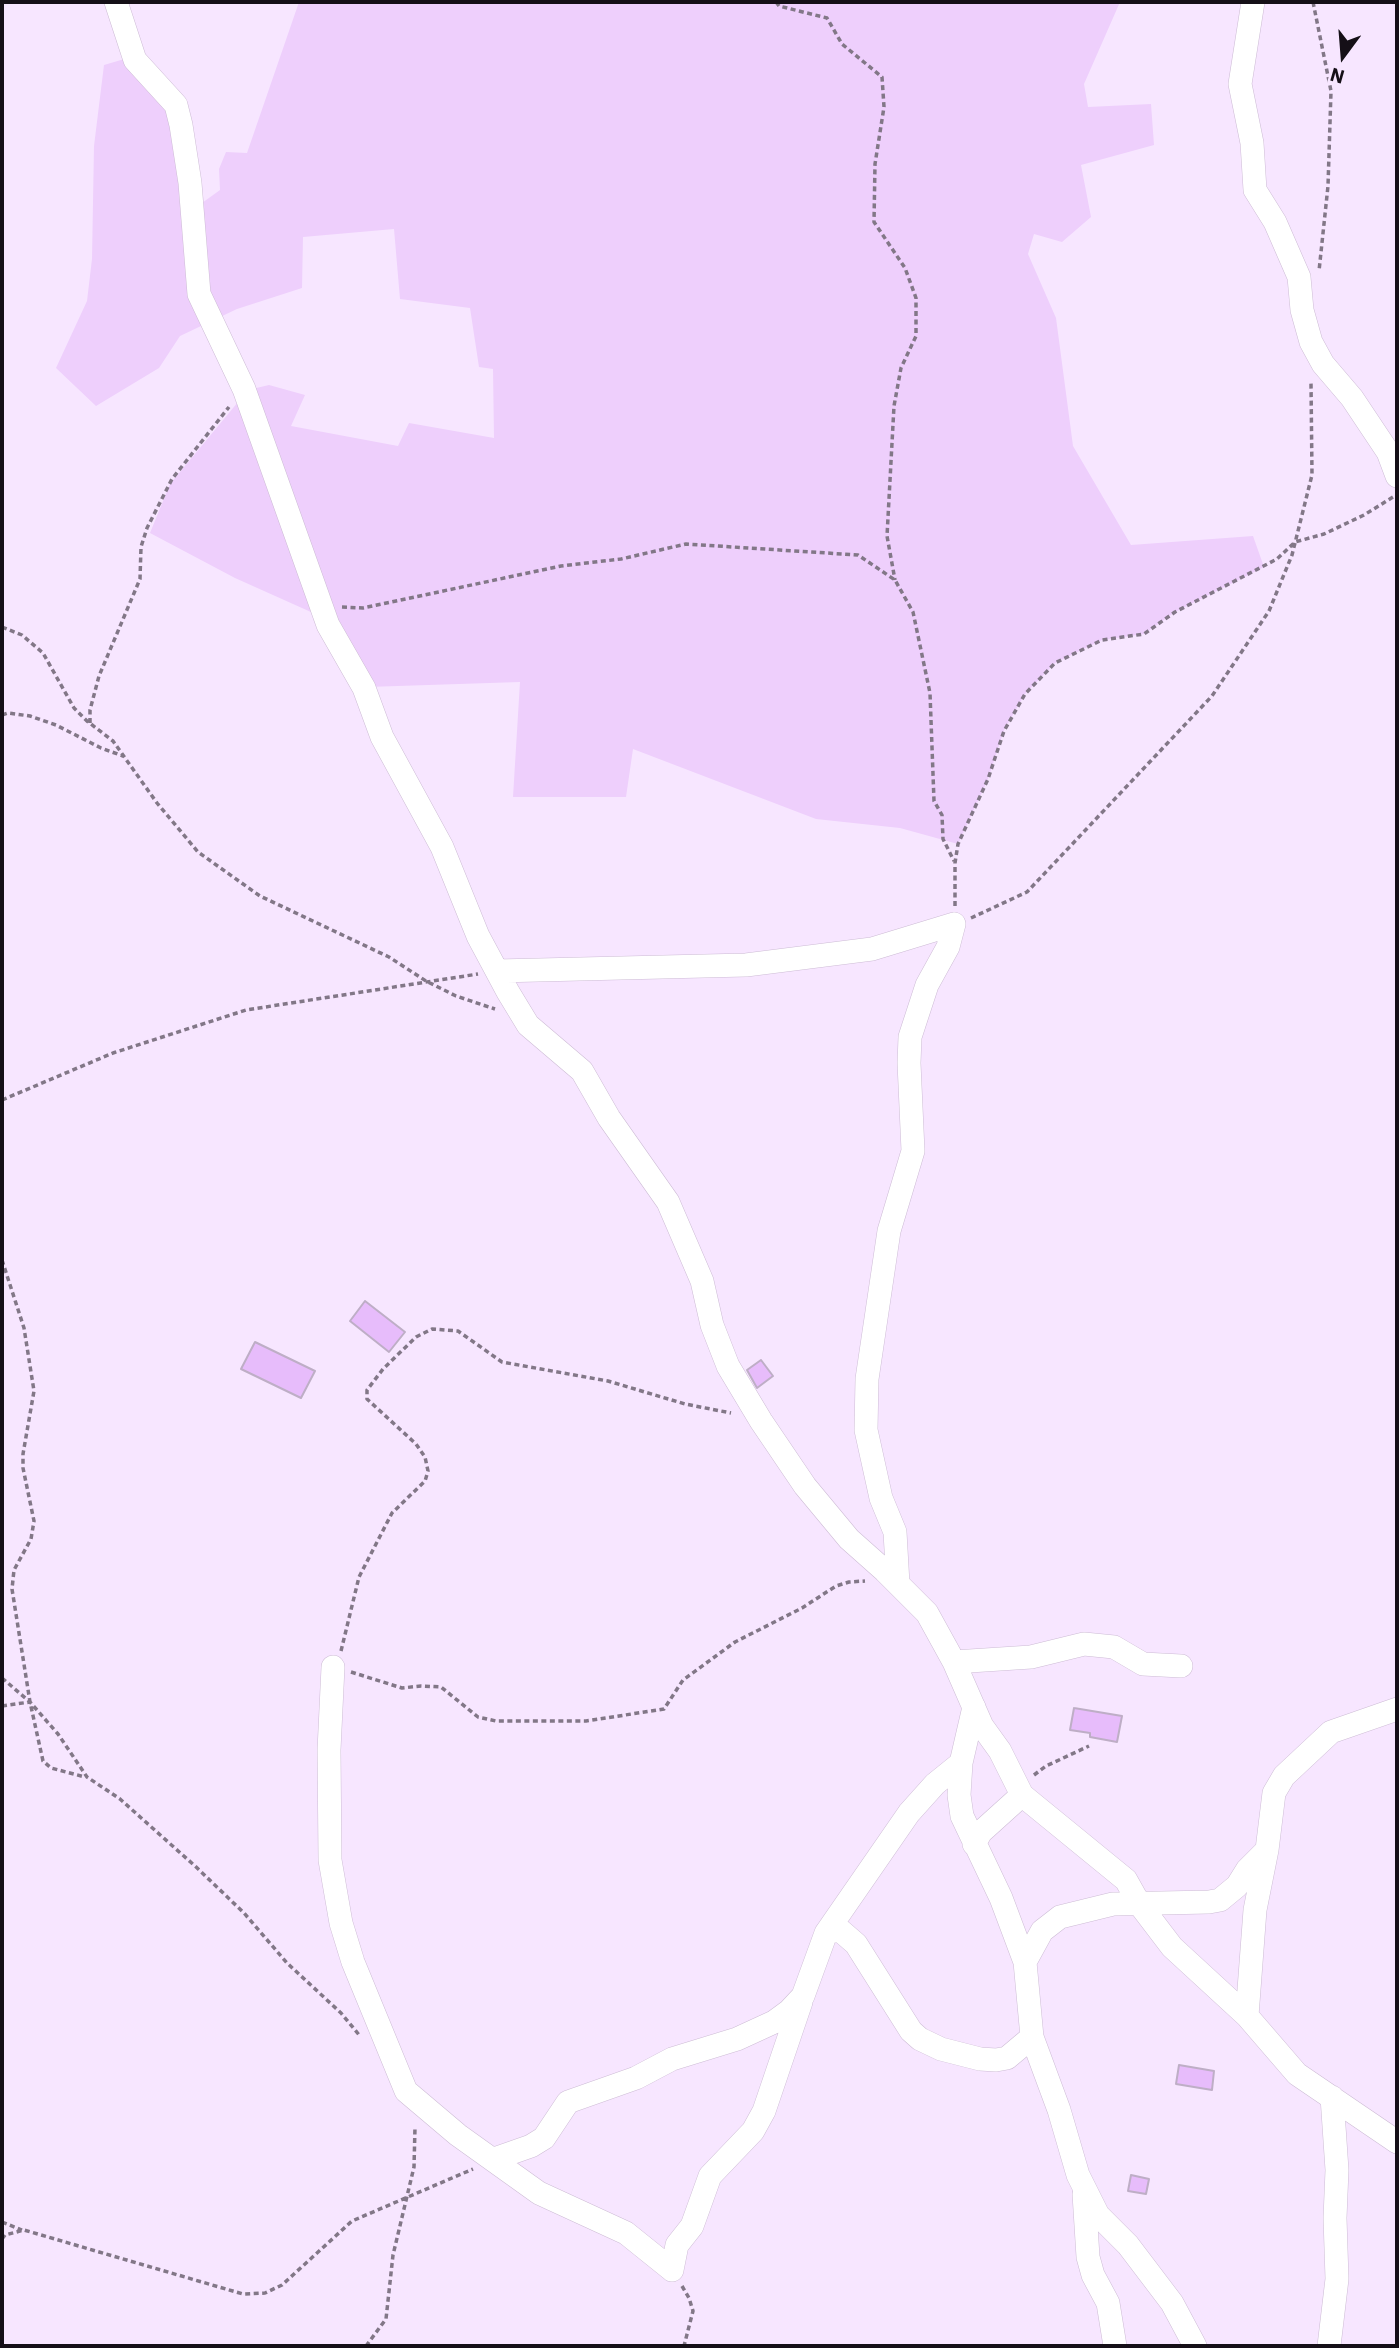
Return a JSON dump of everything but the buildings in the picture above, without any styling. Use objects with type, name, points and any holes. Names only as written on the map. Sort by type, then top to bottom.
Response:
[{"type":"street","points":[[116,2],[135,60],[176,105],[190,183],[199,294],[244,389],[328,625],[369,698],[382,737],[442,848],[478,936],[528,1025],[582,1071],[609,1118],[668,1202],[702,1281],[712,1325],[728,1366],[804,1486],[849,1539],[927,1613],[954,1662],[982,1726],[1000,1751],[1022,1795],[1126,1880],[1140,1905],[1171,1947],[1247,2015],[1297,2074],[1397,2142]]},
{"type":"street","points":[[1253,2],[1240,84],[1252,143],[1255,190],[1275,222],[1299,277],[1302,310],[1311,342],[1388,452],[1397,476]]},
{"type":"street","points":[[497,971],[746,965],[872,949],[954,924]]},
{"type":"street","points":[[898,1584],[895,1532],[881,1498],[866,1430],[867,1379],[887,1241],[913,1151],[910,1037],[927,985],[948,947],[954,924]]},
{"type":"street","points":[[954,1662],[1031,1657],[1071,1645],[1084,1644],[1114,1647],[1143,1664],[1181,1666]]},
{"type":"street","points":[[333,1667],[329,1750],[330,1860],[341,1923],[353,1962],[407,2091],[458,2135],[539,2193],[626,2233],[672,2270],[677,2245],[692,2226],[710,2176],[753,2131],[764,2111],[826,1933],[908,1813],[935,1784],[961,1763]]},
{"type":"street","points":[[974,1707],[961,1763],[959,1795],[962,1816],[1001,1898],[1024,1962],[1032,2038],[1059,2110],[1078,2175],[1098,2215],[1128,2245],[1172,2303],[1195,2346]]},
{"type":"street","points":[[1247,2015],[1255,1910],[1267,1850],[1274,1793],[1284,1776],[1331,1732],[1397,1709]]},
{"type":"street","points":[[974,1844],[981,1832],[1022,1795]]},
{"type":"street","points":[[1024,1962],[1042,1931],[1060,1917],[1113,1904],[1220,1900],[1232,1891],[1247,1870],[1267,1850]]},
{"type":"street","points":[[826,1933],[841,1931],[850,1937],[911,2031],[929,2044],[981,2059],[996,2060],[1007,2058],[1032,2038]]},
{"type":"street","points":[[494,2159],[531,2146],[544,2138],[568,2102],[636,2078],[682,2055],[737,2039],[768,2026],[789,2011],[803,1996]]},
{"type":"street","points":[[1329,2346],[1337,2279],[1337,2169],[1332,2097]]},
{"type":"street","points":[[1084,2184],[1083,2206],[1088,2256],[1093,2275],[1108,2303],[1115,2346]]},
{"type":"path","points":[[775,2],[779,6],[827,18],[842,44],[882,77],[884,107],[875,164],[874,222],[905,268],[916,298],[916,337],[901,368],[893,417],[887,536],[895,580],[913,612],[930,693],[934,801],[942,815],[943,839],[955,863]]},
{"type":"path","points":[[1313,2],[1331,91],[1328,186],[1318,277]]},
{"type":"path","points":[[1311,382],[1312,475],[1295,542],[1269,611],[1212,696],[1027,892],[954,924],[958,844],[988,779],[1004,730],[1025,694],[1055,663],[1102,640],[1144,634],[1175,612],[1276,559],[1295,542],[1324,534],[1364,515],[1397,494]]},
{"type":"path","points":[[90,723],[90,710],[99,676],[140,579],[141,548],[147,528],[172,479],[244,389]]},
{"type":"path","points":[[321,606],[363,608],[561,566],[621,559],[686,544],[858,555],[895,580]]},
{"type":"path","points":[[2,627],[22,635],[43,653],[67,697],[90,723],[113,741],[157,803],[198,852],[260,896],[388,957],[456,996],[500,1011],[528,1025]]},
{"type":"path","points":[[2,715],[8,713],[30,716],[125,757]]},
{"type":"path","points":[[2,1100],[113,1053],[246,1010],[497,971]]},
{"type":"path","points":[[2,1261],[24,1328],[34,1391],[23,1454],[23,1468],[34,1521],[31,1539],[14,1570],[12,1589],[30,1702],[43,1761],[51,1768],[87,1777],[120,1799],[244,1913],[287,1964],[341,2013],[365,2043]]},
{"type":"path","points":[[761,1421],[685,1404],[608,1381],[502,1362],[458,1331],[432,1329],[416,1337],[383,1369],[367,1390],[367,1399],[416,1444],[425,1457],[428,1471],[425,1481],[392,1513],[359,1577],[341,1651],[333,1667],[376,1678],[402,1689],[441,1687],[465,1709],[487,1719],[586,1721],[664,1709],[683,1680],[711,1658],[836,1586],[868,1580],[898,1584]]},
{"type":"path","points":[[2,1678],[30,1702],[58,1734],[87,1777]]},
{"type":"path","points":[[2,1706],[30,1702]]},
{"type":"path","points":[[1022,1795],[1032,1777],[1046,1766],[1089,1746]]},
{"type":"path","points":[[366,2346],[386,2319],[393,2255],[414,2167],[415,2123]]},
{"type":"path","points":[[2,2222],[243,2294],[265,2293],[282,2285],[352,2221],[494,2159]]},
{"type":"path","points":[[2,2239],[5,2235],[24,2230]]},
{"type":"path","points":[[672,2270],[694,2311],[684,2346]]},
{"type":"shaded area","points":[[299,2],[1120,2],[1084,84],[1088,107],[1151,104],[1154,145],[1081,165],[1091,217],[1062,242],[1034,234],[1028,254],[1056,318],[1073,446],[1131,545],[1253,536],[1264,567],[1175,612],[1144,634],[1102,640],[1055,663],[1025,694],[1004,730],[988,779],[958,844],[900,828],[816,819],[633,749],[626,797],[513,797],[520,682],[367,687],[331,621],[235,578],[150,533],[170,484],[248,390],[269,385],[305,395],[291,426],[398,446],[409,423],[494,438],[493,369],[479,367],[470,308],[400,299],[394,229],[303,237],[302,288],[237,309],[180,336],[159,368],[96,406],[56,368],[87,301],[92,259],[94,146],[104,65],[138,55],[161,79],[202,203],[220,190],[219,169],[226,152],[247,153]]}]
